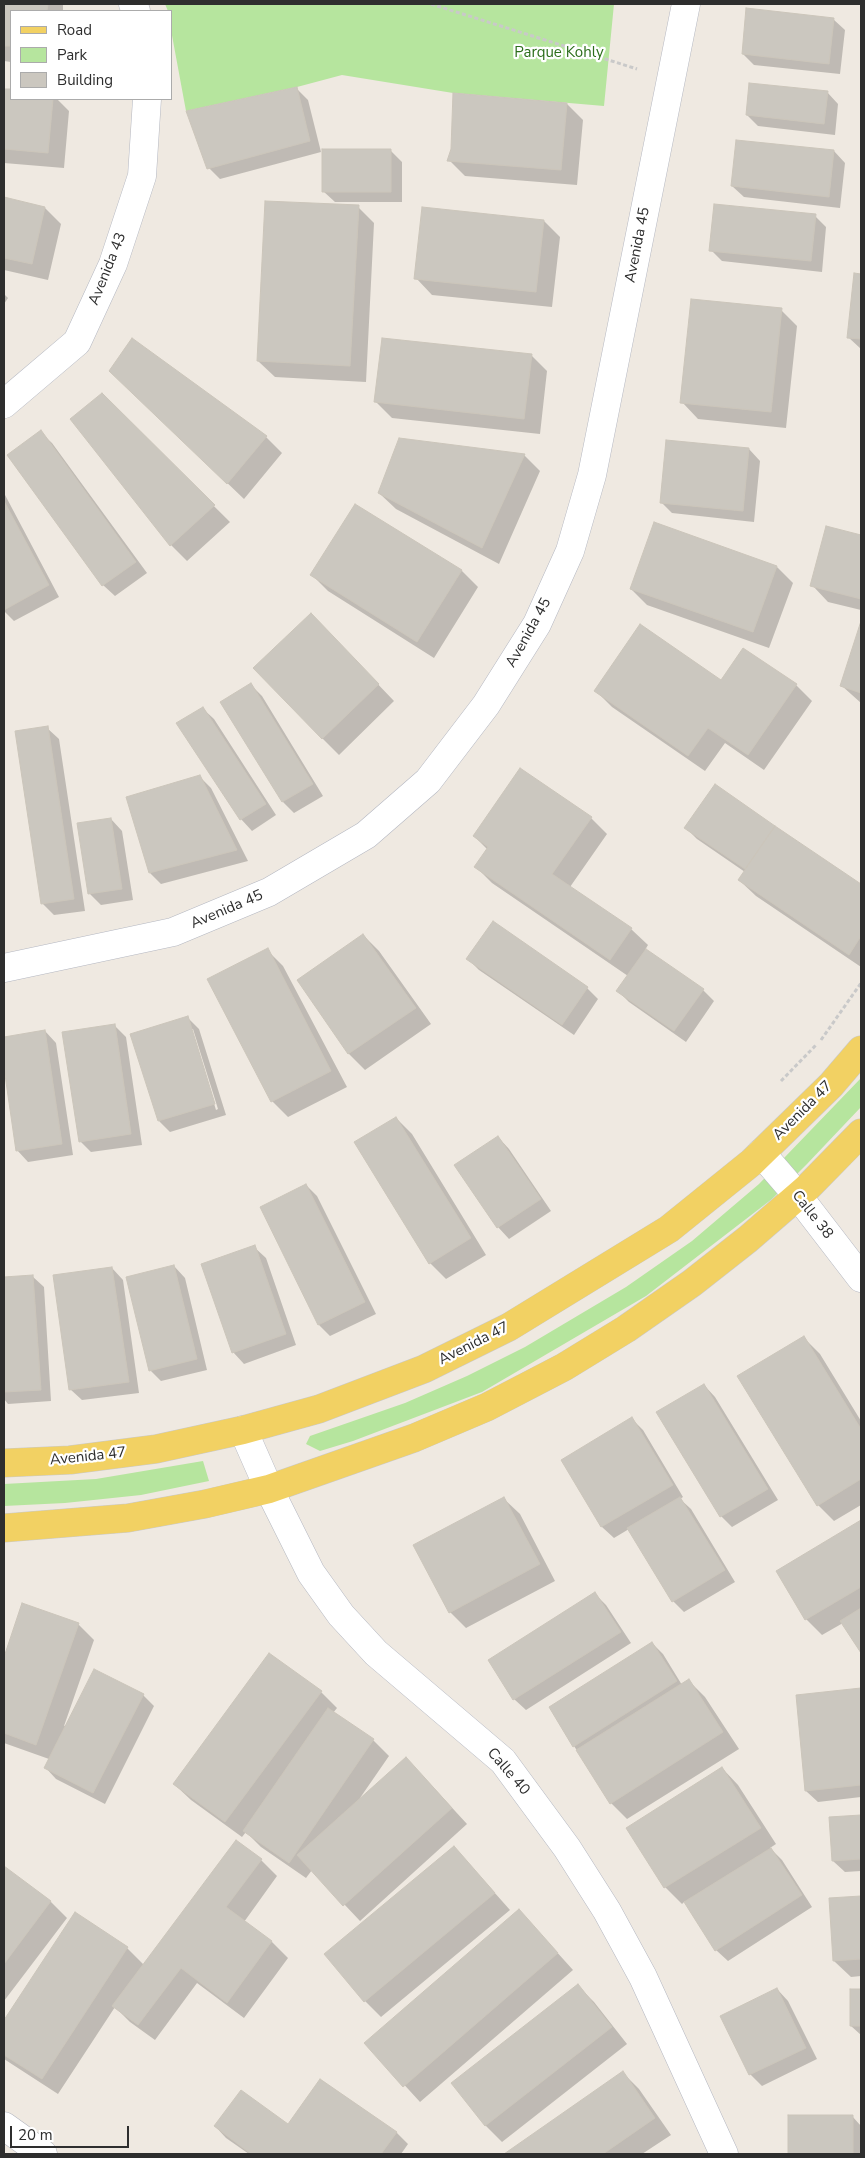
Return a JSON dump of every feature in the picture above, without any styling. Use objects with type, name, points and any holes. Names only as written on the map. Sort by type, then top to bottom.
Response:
[{"type":"main road","name":"Avenida 47","points":[[4,1463],[70,1460],[156,1449],[243,1430],[319,1409],[424,1369],[509,1327],[669,1229],[761,1153],[831,1085],[861,1050]]},
{"type":"main road","points":[[4,1528],[128,1518],[205,1504],[269,1489],[414,1438],[487,1407],[564,1367],[626,1329],[692,1283],[748,1239],[798,1196],[861,1133]]},
{"type":"street","name":"Avenida 45","points":[[4,968],[173,932],[269,892],[366,835],[428,781],[486,705],[537,624],[570,551],[592,475],[686,4]]},
{"type":"street","name":"Avenida 43","points":[[4,404],[77,342],[113,264],[142,176],[147,100]]},
{"type":"street","name":"Calle 38","points":[[761,1153],[798,1196],[861,1278]]},
{"type":"street","name":"Calle 40","points":[[243,1430],[269,1489],[311,1573],[341,1615],[376,1653],[503,1761],[567,1848],[607,1911],[643,1977],[724,2154]]},
{"type":"street","points":[[4,2126],[43,2154]]},
{"type":"path","points":[[431,4],[671,79]]},
{"type":"path","points":[[778,1084],[820,1041],[861,983]]},
{"type":"green space","name":"Parque Kohly","points":[[165,4],[614,4],[604,106],[453,93],[342,75],[297,87],[186,111],[172,35],[172,10],[168,10]]},
{"type":"green space","points":[[861,1078],[861,1107],[807,1164],[772,1199],[646,1296],[482,1392],[353,1441],[320,1451],[306,1444],[310,1436],[405,1403],[467,1376],[525,1347],[626,1287],[692,1241],[759,1184]]},
{"type":"green space","points":[[203,1461],[209,1481],[141,1495],[65,1503],[4,1506],[4,1484],[96,1479]]},
{"type":"building","points":[[4,4],[48,4],[47,10],[10,10],[10,46],[4,46]]},
{"type":"building","points":[[746,8],[834,18],[829,64],[742,54]]},
{"type":"building","points":[[749,83],[828,91],[824,124],[746,115]]},
{"type":"building","points":[[297,87],[310,141],[207,169],[186,111]]},
{"type":"building","points":[[4,89],[10,89],[10,100],[53,100],[48,153],[4,149]]},
{"type":"building","points":[[453,93],[567,103],[561,170],[447,161],[451,149]]},
{"type":"building","points":[[736,140],[834,150],[829,197],[731,186]]},
{"type":"building","points":[[322,149],[391,149],[391,192],[322,192]]},
{"type":"building","points":[[4,197],[45,207],[32,264],[4,258]]},
{"type":"building","points":[[265,201],[359,205],[350,366],[257,361]]},
{"type":"building","points":[[714,204],[816,214],[811,261],[709,251]]},
{"type":"building","points":[[422,207],[544,220],[536,292],[414,279]]},
{"type":"building","points":[[854,273],[861,274],[861,339],[847,338]]},
{"type":"building","points":[[691,299],[782,308],[771,412],[680,403]]},
{"type":"building","points":[[132,338],[267,436],[227,484],[109,371]]},
{"type":"building","points":[[382,338],[532,354],[524,419],[374,402]]},
{"type":"building","points":[[102,393],[215,505],[170,546],[70,419]]},
{"type":"building","points":[[41,430],[136,562],[102,586],[7,455]]},
{"type":"building","points":[[399,438],[525,454],[482,548],[378,493]]},
{"type":"building","points":[[666,440],[749,448],[743,511],[660,503]]},
{"type":"building","points":[[4,501],[49,585],[4,610]]},
{"type":"building","points":[[355,504],[462,570],[417,642],[310,575]]},
{"type":"building","points":[[654,522],[777,566],[753,632],[630,589]]},
{"type":"building","points":[[826,526],[861,535],[861,599],[810,586]]},
{"type":"building","points":[[311,613],[379,684],[322,739],[253,668]]},
{"type":"building","points":[[861,621],[861,693],[840,686]]},
{"type":"building","points":[[640,624],[721,680],[743,648],[797,684],[748,755],[708,728],[688,756],[594,691]]},
{"type":"building","points":[[251,683],[313,784],[282,802],[220,702]]},
{"type":"building","points":[[203,707],[266,804],[240,820],[176,723]]},
{"type":"building","points":[[48,726],[74,899],[41,904],[15,731]]},
{"type":"building","points":[[520,768],[592,817],[552,874],[632,928],[610,960],[474,867],[488,847],[473,836]]},
{"type":"building","points":[[200,775],[237,850],[149,873],[126,797]]},
{"type":"building","points":[[715,784],[775,826],[745,869],[684,828]]},
{"type":"building","points":[[111,818],[122,889],[88,894],[77,823]]},
{"type":"building","points":[[775,826],[861,884],[861,936],[849,955],[738,880]]},
{"type":"building","points":[[493,921],[588,987],[562,1025],[466,959]]},
{"type":"building","points":[[363,934],[416,1008],[348,1054],[297,980]]},
{"type":"building","points":[[268,948],[331,1071],[271,1102],[207,979]]},
{"type":"building","points":[[646,949],[704,989],[674,1031],[616,991]]},
{"type":"building","points":[[188,1016],[215,1104],[158,1121],[130,1034]]},
{"type":"building","points":[[115,1024],[131,1134],[79,1142],[62,1032]]},
{"type":"building","points":[[45,1030],[62,1144],[16,1151],[4,1068],[4,1037]]},
{"type":"building","points":[[396,1117],[471,1238],[429,1264],[354,1142]]},
{"type":"building","points":[[498,1136],[541,1199],[497,1228],[454,1165]]},
{"type":"building","points":[[306,1184],[365,1302],[318,1325],[260,1207]]},
{"type":"building","points":[[255,1245],[286,1334],[232,1353],[201,1264]]},
{"type":"building","points":[[174,1265],[197,1359],[149,1371],[126,1277]]},
{"type":"building","points":[[112,1267],[129,1382],[69,1390],[53,1275]]},
{"type":"building","points":[[33,1275],[41,1390],[4,1392],[4,1277]]},
{"type":"building","points":[[804,1336],[861,1429],[861,1479],[817,1506],[737,1376]]},
{"type":"building","points":[[704,1384],[768,1489],[720,1517],[656,1412]]},
{"type":"building","points":[[632,1417],[673,1485],[601,1527],[561,1460]]},
{"type":"building","points":[[504,1497],[540,1564],[449,1613],[413,1545]]},
{"type":"building","points":[[680,1497],[725,1570],[672,1602],[627,1528]]},
{"type":"building","points":[[861,1520],[861,1587],[805,1620],[776,1571]]},
{"type":"building","points":[[595,1592],[621,1632],[513,1700],[488,1660]]},
{"type":"building","points":[[22,1603],[79,1623],[36,1745],[4,1733],[4,1657]]},
{"type":"building","points":[[861,1608],[861,1653],[840,1621]]},
{"type":"building","points":[[652,1642],[677,1681],[573,1747],[549,1707]]},
{"type":"building","points":[[269,1653],[322,1691],[225,1822],[173,1784]]},
{"type":"building","points":[[94,1669],[144,1694],[93,1793],[44,1768]]},
{"type":"building","points":[[689,1679],[723,1732],[610,1804],[576,1750]]},
{"type":"building","points":[[861,1688],[861,1785],[805,1791],[796,1695]]},
{"type":"building","points":[[328,1708],[374,1739],[289,1863],[243,1831]]},
{"type":"building","points":[[406,1757],[452,1808],[343,1906],[297,1855]]},
{"type":"building","points":[[722,1767],[761,1828],[664,1888],[626,1828]]},
{"type":"building","points":[[861,1815],[861,1859],[832,1861],[829,1817]]},
{"type":"building","points":[[236,1840],[262,1859],[226,1907],[272,1941],[227,2003],[181,1968],[138,2025],[112,2006]]},
{"type":"building","points":[[454,1846],[495,1893],[364,2002],[324,1954]]},
{"type":"building","points":[[771,1848],[802,1895],[715,1951],[684,1902]]},
{"type":"building","points":[[4,1866],[51,1901],[4,1964]]},
{"type":"building","points":[[861,1896],[861,1959],[833,1961],[829,1898]]},
{"type":"building","points":[[519,1909],[558,1953],[403,2087],[364,2043]]},
{"type":"building","points":[[75,1912],[128,1947],[42,2079],[4,2055],[4,2020]]},
{"type":"building","points":[[578,1984],[612,2027],[485,2126],[451,2083]]},
{"type":"building","points":[[777,1988],[806,2048],[749,2075],[720,2016]]},
{"type":"building","points":[[850,1989],[861,1989],[861,2026],[850,2026]]},
{"type":"building","points":[[623,2071],[655,2118],[603,2154],[504,2154]]},
{"type":"building","points":[[320,2079],[397,2132],[381,2154],[251,2154],[214,2126],[241,2090],[288,2124]]},
{"type":"building","points":[[788,2115],[853,2115],[853,2154],[788,2154]]}]
